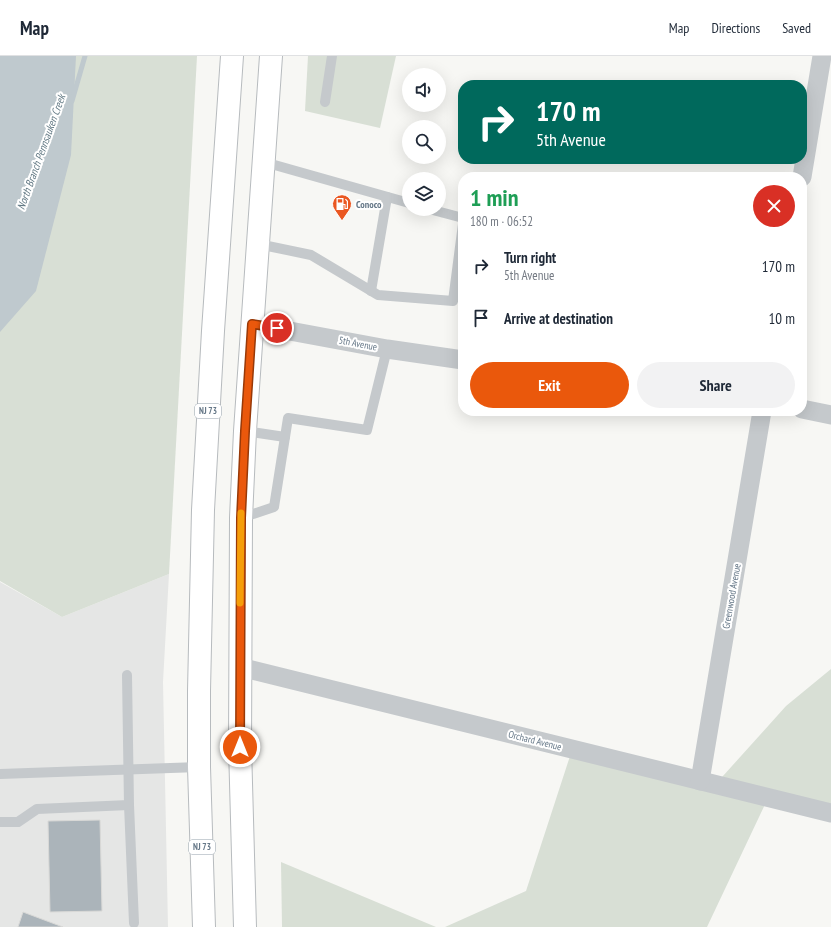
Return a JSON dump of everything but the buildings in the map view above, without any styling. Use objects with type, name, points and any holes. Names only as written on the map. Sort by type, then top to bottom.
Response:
[{"type":"highway","name":"NJ 73","points":[[204,927],[199,691],[202,510],[232,56]]},
{"type":"highway","points":[[245,927],[240,755],[241,518],[245,431],[271,56]]},
{"type":"street","points":[[807,147],[822,56]]},
{"type":"street","name":"5th Avenue","points":[[252,324],[387,349],[458,359]]},
{"type":"street","points":[[807,411],[831,415]]},
{"type":"street","name":"Greenwood Avenue","points":[[700,781],[761,416]]},
{"type":"street","name":"Orchard Avenue","points":[[240,667],[831,813]]},
{"type":"lane","points":[[325,102],[332,56]]},
{"type":"lane","points":[[264,162],[402,201]]},
{"type":"lane","points":[[371,291],[387,197]]},
{"type":"lane","points":[[446,214],[458,217]]},
{"type":"lane","points":[[258,244],[311,255],[378,295],[453,301],[458,262]]},
{"type":"lane","points":[[241,518],[274,507],[288,418],[367,430],[387,349]]},
{"type":"lane","points":[[245,431],[285,437]]},
{"type":"lane","points":[[127,675],[128,770],[134,923]]},
{"type":"lane","points":[[0,774],[200,767]]},
{"type":"lane","points":[[0,822],[18,822],[36,809],[129,805]]},
{"type":"shaded area","points":[[0,56],[197,56],[169,574],[62,617],[0,581]]},
{"type":"shaded area","points":[[308,56],[396,56],[380,128],[305,111]]},
{"type":"shaded area","points":[[169,574],[163,682],[168,927],[0,927],[0,582],[62,617]]},
{"type":"shaded area","points":[[831,669],[831,813],[768,798],[707,927],[445,927],[526,891],[571,753],[714,786],[786,706]]},
{"type":"shaded area","points":[[281,862],[436,927],[282,927]]},
{"type":"water","points":[[0,56],[76,56],[71,155],[36,291],[0,332]]},
{"type":"waterway","name":"North Branch Pennsauken Creek","points":[[72,101],[85,56]]},
{"type":"slow traffic","points":[[240,603],[241,513]]},
{"type":"place","name":"Conoco","points":[[342,221]]},
{"type":"route","points":[[240,747],[241,518],[252,324],[277,328]]}]
